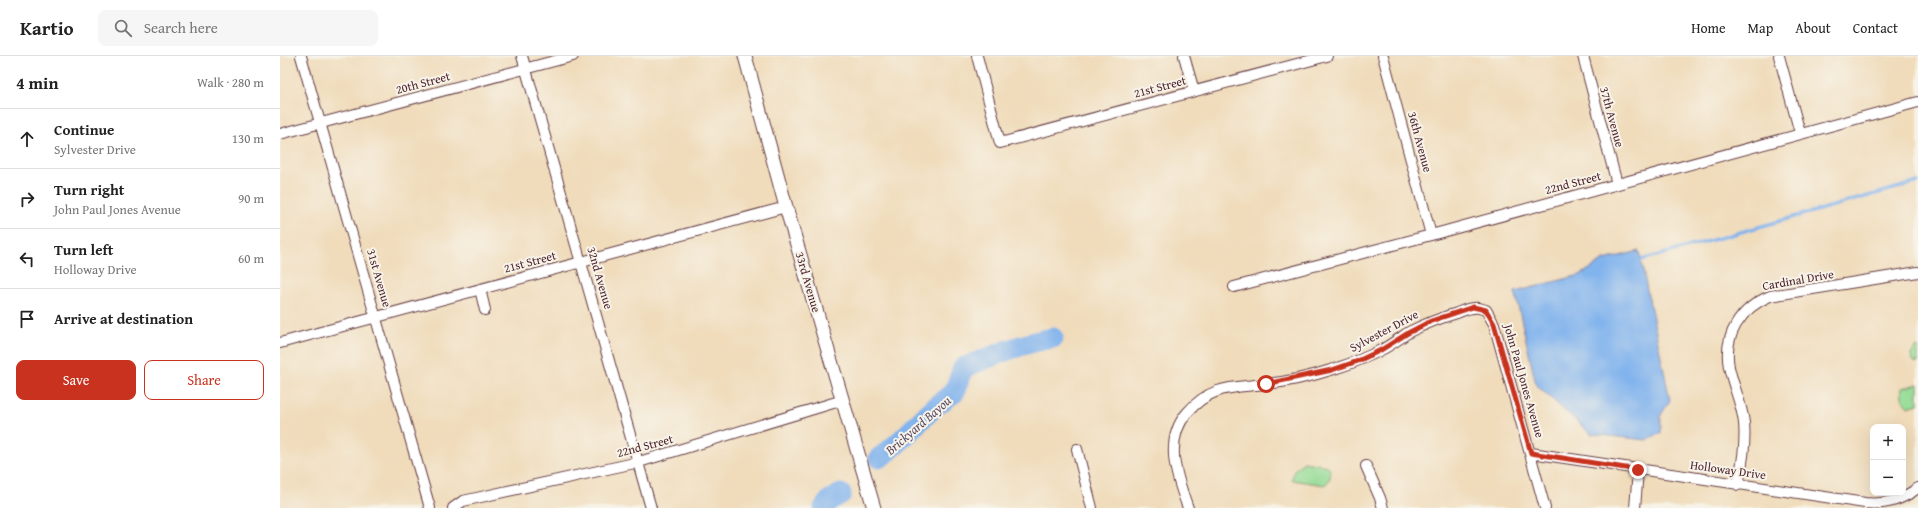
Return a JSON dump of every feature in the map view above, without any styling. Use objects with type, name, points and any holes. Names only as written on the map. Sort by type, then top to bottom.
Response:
[{"type":"street","name":"31st Avenue","points":[[301,56],[430,508]]},
{"type":"street","name":"32nd Avenue","points":[[522,56],[651,508]]},
{"type":"street","name":"20th Street","points":[[280,134],[573,56]]},
{"type":"street","name":"33rd Avenue","points":[[745,56],[786,207],[874,508]]},
{"type":"street","name":"21st Street","points":[[977,56],[1000,143],[1327,56]]},
{"type":"street","points":[[1184,56],[1194,91]]},
{"type":"street","name":"36th Avenue","points":[[1384,56],[1431,235]]},
{"type":"street","name":"37th Avenue","points":[[1583,56],[1617,184]]},
{"type":"street","points":[[1779,56],[1800,133]]},
{"type":"street","name":"22nd Street","points":[[1234,287],[1431,235],[1918,102]]},
{"type":"street","name":"21st Street","points":[[280,343],[786,207]]},
{"type":"street","name":"Cardinal Drive","points":[[1738,485],[1745,438],[1744,422],[1729,366],[1728,352],[1733,328],[1740,317],[1759,300],[1770,296],[1918,272]]},
{"type":"street","points":[[480,289],[485,310]]},
{"type":"street","name":"Sylvester Drive","points":[[1188,508],[1176,474],[1174,463],[1175,438],[1185,415],[1207,396],[1220,390],[1239,386],[1266,384],[1332,370],[1375,353],[1431,321],[1473,307],[1486,310]]},
{"type":"street","name":"John Paul Jones Avenue","points":[[1486,310],[1494,324],[1545,508]]},
{"type":"street","name":"22nd Street","points":[[453,508],[463,501],[639,462],[843,400]]},
{"type":"street","points":[[1077,449],[1092,508]]},
{"type":"street","name":"Holloway Drive","points":[[1531,453],[1738,485],[1879,504],[1894,502],[1918,488]]},
{"type":"street","points":[[1366,466],[1383,508]]},
{"type":"street","points":[[1636,508],[1638,470]]},
{"type":"green space","points":[[1918,347],[1918,363],[1912,361],[1911,355],[1915,348]]},
{"type":"green space","points":[[1918,384],[1918,404],[1908,407],[1902,398],[1902,388]]},
{"type":"green space","points":[[1304,462],[1328,466],[1330,472],[1329,481],[1325,485],[1292,480],[1294,470]]},
{"type":"water","points":[[1639,251],[1670,400],[1661,415],[1661,433],[1646,440],[1591,434],[1536,385],[1515,292],[1580,275],[1604,260]]},
{"type":"waterway","points":[[1638,261],[1918,182]]},
{"type":"waterway","name":"Brickyard Bayou","points":[[879,458],[898,443],[934,408],[954,393],[963,368],[1019,347],[1053,338]]},
{"type":"waterway","name":"Brickyard Bayou","points":[[824,508],[830,500],[841,494]]},
{"type":"route","points":[[1266,384],[1294,380],[1332,370],[1358,361],[1381,350],[1431,321],[1473,307],[1486,310],[1494,324],[1531,453],[1638,470]]}]
